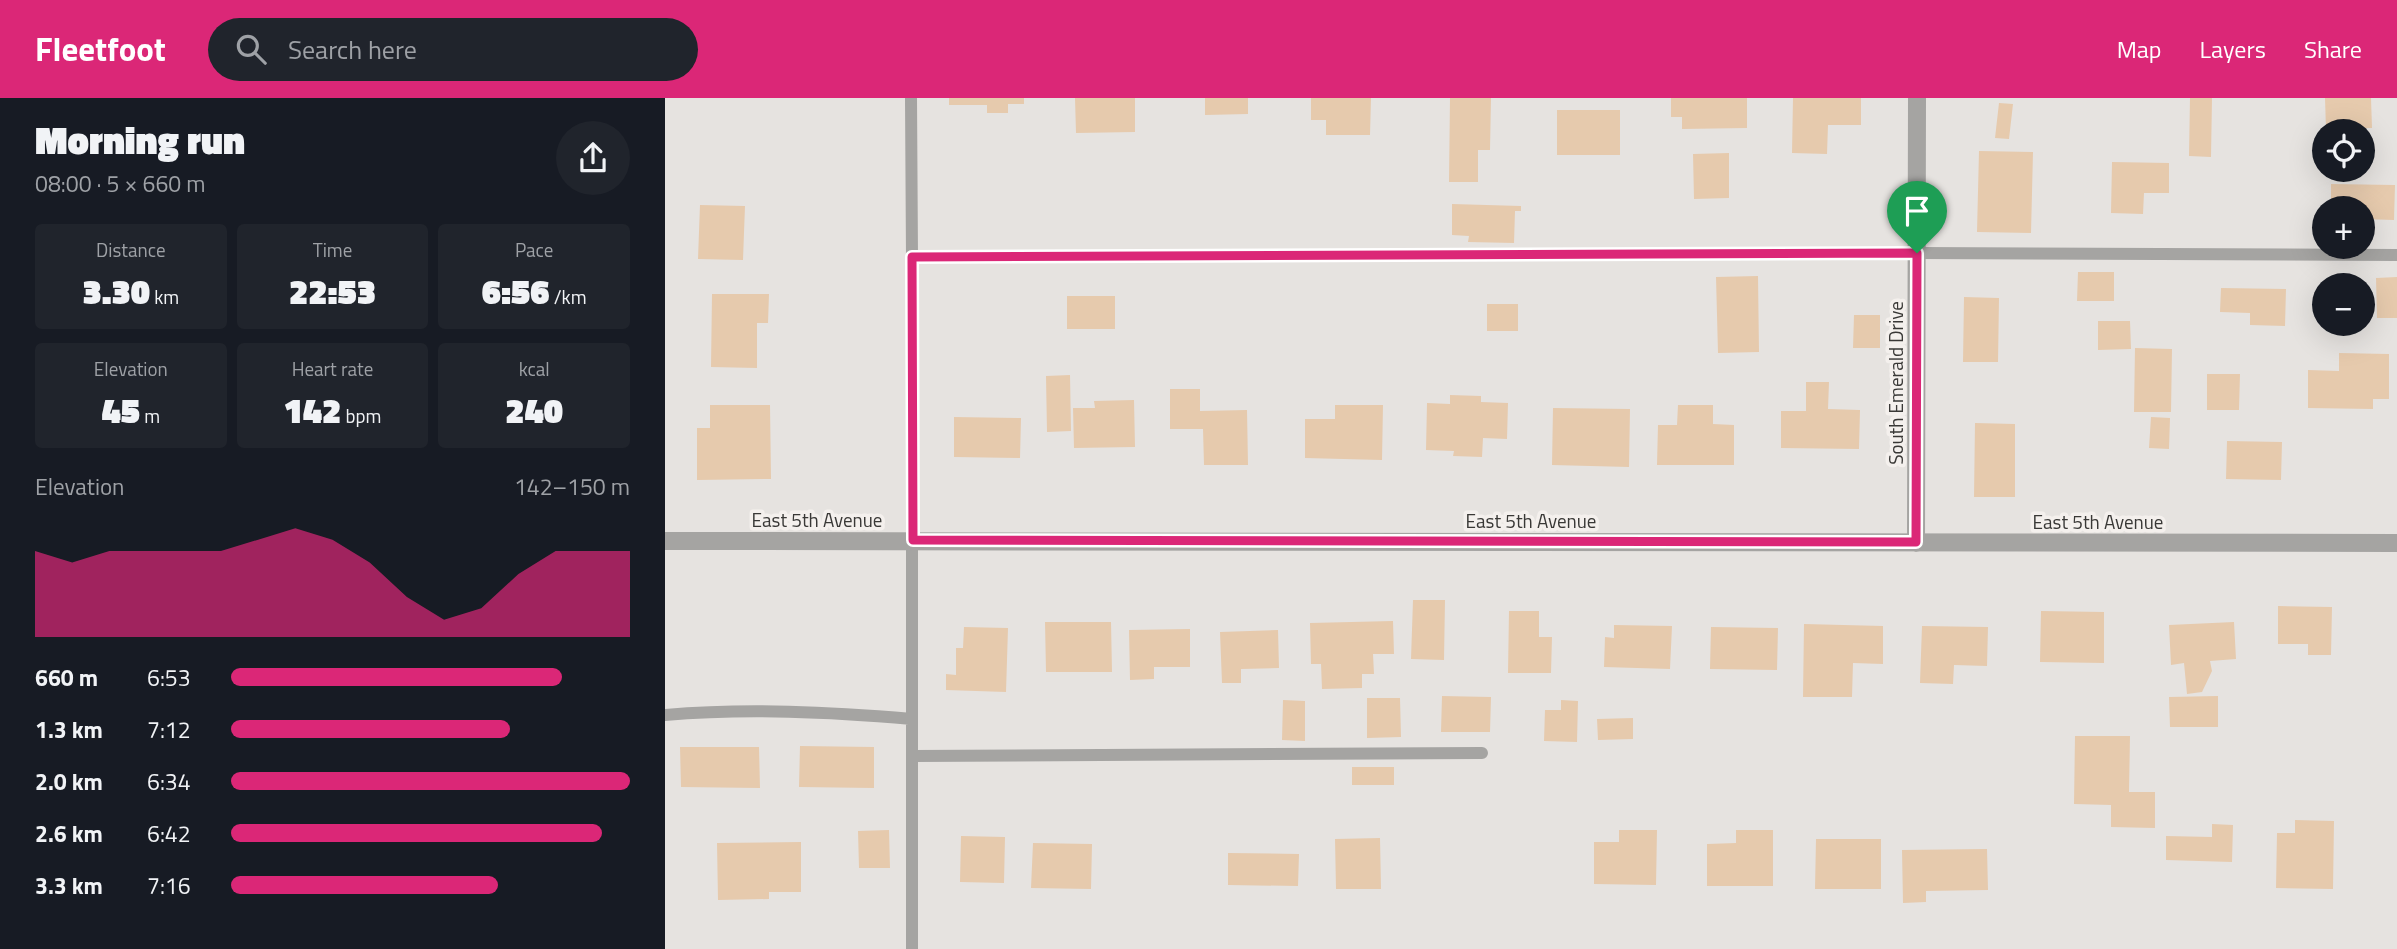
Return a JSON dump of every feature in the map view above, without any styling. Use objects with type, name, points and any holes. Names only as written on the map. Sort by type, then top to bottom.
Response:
[{"type":"street","name":"South Emerald Drive","points":[[1916,542],[1917,98]]},
{"type":"street","name":"East 5th Avenue","points":[[665,541],[2397,542]]},
{"type":"lane","points":[[911,98],[912,949]]},
{"type":"lane","points":[[912,257],[1917,253],[2397,255]]},
{"type":"lane","points":[[665,715],[706,711],[822,712],[912,719]]},
{"type":"lane","points":[[913,756],[1482,753]]},
{"type":"building","points":[[949,98],[1024,98],[1024,104],[1008,104],[1008,113],[987,113],[987,105],[949,105]]},
{"type":"building","points":[[1075,98],[1135,98],[1135,132],[1076,133]]},
{"type":"building","points":[[1205,98],[1248,98],[1248,114],[1205,115]]},
{"type":"building","points":[[1311,98],[1371,98],[1370,135],[1326,135],[1326,120],[1311,120]]},
{"type":"building","points":[[1450,98],[1491,98],[1490,150],[1478,150],[1478,182],[1449,182]]},
{"type":"building","points":[[1671,98],[1747,98],[1747,128],[1682,129],[1682,117],[1671,117]]},
{"type":"building","points":[[1793,98],[1861,98],[1861,125],[1828,125],[1827,154],[1792,153]]},
{"type":"building","points":[[2190,98],[2212,98],[2211,157],[2189,156]]},
{"type":"building","points":[[2325,98],[2371,98],[2372,119],[2326,119]]},
{"type":"building","points":[[1999,103],[2013,104],[2009,139],[1995,138]]},
{"type":"building","points":[[1557,110],[1620,110],[1620,155],[1557,155]]},
{"type":"building","points":[[1979,151],[2033,152],[2031,233],[1977,232]]},
{"type":"building","points":[[1729,153],[1729,198],[1694,199],[1693,154]]},
{"type":"building","points":[[2112,162],[2169,163],[2169,193],[2144,193],[2143,214],[2111,213]]},
{"type":"building","points":[[2331,184],[2395,185],[2394,220],[2375,219],[2375,196],[2331,196]]},
{"type":"building","points":[[1452,204],[1521,206],[1521,211],[1515,211],[1514,243],[1468,242],[1469,236],[1452,235]]},
{"type":"building","points":[[700,205],[745,206],[743,260],[698,259]]},
{"type":"building","points":[[2078,272],[2114,272],[2114,301],[2077,301]]},
{"type":"building","points":[[1758,276],[1759,352],[1718,353],[1716,277]]},
{"type":"building","points":[[2397,277],[2397,318],[2377,318],[2376,278]]},
{"type":"building","points":[[2221,288],[2286,289],[2285,326],[2250,325],[2250,313],[2220,312]]},
{"type":"building","points":[[712,294],[769,294],[768,323],[757,323],[757,368],[711,367]]},
{"type":"building","points":[[1067,296],[1115,296],[1115,329],[1067,329]]},
{"type":"building","points":[[1964,297],[1999,298],[1998,362],[1963,362]]},
{"type":"building","points":[[1487,304],[1518,304],[1518,331],[1487,331]]},
{"type":"building","points":[[1854,315],[1880,315],[1880,348],[1853,348]]},
{"type":"building","points":[[2098,321],[2130,321],[2131,349],[2098,350]]},
{"type":"building","points":[[2135,348],[2172,349],[2171,412],[2134,412]]},
{"type":"building","points":[[2339,353],[2389,354],[2389,399],[2373,399],[2373,409],[2308,408],[2308,370],[2339,371]]},
{"type":"building","points":[[2207,374],[2240,374],[2239,410],[2207,410]]},
{"type":"building","points":[[1070,375],[1071,431],[1047,432],[1046,376]]},
{"type":"building","points":[[1806,382],[1829,382],[1828,409],[1860,410],[1859,449],[1781,448],[1781,411],[1806,411]]},
{"type":"building","points":[[1170,389],[1200,389],[1200,411],[1247,410],[1248,465],[1204,465],[1203,429],[1170,429]]},
{"type":"building","points":[[1450,395],[1481,396],[1481,402],[1508,403],[1507,439],[1483,438],[1482,457],[1453,456],[1454,451],[1426,450],[1427,403],[1450,404]]},
{"type":"building","points":[[1134,400],[1135,447],[1074,448],[1073,408],[1095,408],[1094,401]]},
{"type":"building","points":[[710,405],[770,405],[771,479],[697,480],[697,428],[710,428]]},
{"type":"building","points":[[1335,405],[1383,405],[1382,460],[1305,458],[1305,419],[1335,419]]},
{"type":"building","points":[[1678,405],[1713,405],[1713,424],[1734,425],[1734,465],[1657,465],[1658,425],[1677,425]]},
{"type":"building","points":[[1553,408],[1630,409],[1629,467],[1552,465]]},
{"type":"building","points":[[954,417],[1021,418],[1020,458],[954,457]]},
{"type":"building","points":[[2151,417],[2170,418],[2169,449],[2149,448]]},
{"type":"building","points":[[1975,423],[2015,424],[2015,497],[1974,497]]},
{"type":"building","points":[[2227,441],[2282,442],[2281,480],[2226,479]]},
{"type":"building","points":[[1413,600],[1445,600],[1444,660],[1411,659]]},
{"type":"building","points":[[2278,606],[2332,607],[2331,655],[2308,655],[2308,644],[2278,644]]},
{"type":"building","points":[[1509,611],[1539,611],[1539,637],[1552,637],[1551,673],[1508,673]]},
{"type":"building","points":[[2041,611],[2104,612],[2104,663],[2040,662]]},
{"type":"building","points":[[1393,621],[1394,654],[1373,654],[1374,674],[1362,674],[1362,688],[1322,689],[1321,664],[1311,664],[1310,623]]},
{"type":"building","points":[[1045,622],[1111,622],[1112,672],[1046,672]]},
{"type":"building","points":[[2234,622],[2236,659],[2210,661],[2212,671],[2202,692],[2187,694],[2184,663],[2171,665],[2169,625]]},
{"type":"building","points":[[1804,624],[1883,626],[1883,664],[1853,663],[1852,697],[1803,697]]},
{"type":"building","points":[[1614,625],[1672,626],[1670,669],[1604,667],[1605,637],[1614,638]]},
{"type":"building","points":[[1922,626],[1988,627],[1987,666],[1954,665],[1953,684],[1920,683]]},
{"type":"building","points":[[964,627],[1008,628],[1006,692],[946,690],[946,674],[956,675],[956,648],[963,648]]},
{"type":"building","points":[[1711,627],[1778,628],[1777,670],[1710,669]]},
{"type":"building","points":[[1190,629],[1190,667],[1154,667],[1154,679],[1130,680],[1129,630]]},
{"type":"building","points":[[1278,630],[1279,668],[1241,669],[1241,683],[1222,683],[1220,632]]},
{"type":"building","points":[[1442,696],[1491,697],[1490,732],[1441,732]]},
{"type":"building","points":[[2218,696],[2218,727],[2170,727],[2169,697]]},
{"type":"building","points":[[1367,698],[1400,698],[1401,737],[1367,738]]},
{"type":"building","points":[[1283,700],[1305,701],[1305,741],[1282,740]]},
{"type":"building","points":[[1561,700],[1578,701],[1577,742],[1544,741],[1545,710],[1561,710]]},
{"type":"building","points":[[1633,718],[1633,739],[1598,740],[1597,719]]},
{"type":"building","points":[[2075,736],[2130,736],[2129,792],[2155,792],[2155,828],[2111,827],[2111,805],[2074,804]]},
{"type":"building","points":[[800,746],[874,747],[874,788],[799,787]]},
{"type":"building","points":[[680,747],[759,747],[760,788],[681,787]]},
{"type":"building","points":[[1352,767],[1394,767],[1394,785],[1352,785]]},
{"type":"building","points":[[2295,820],[2334,821],[2333,889],[2276,888],[2277,833],[2295,833]]},
{"type":"building","points":[[2212,824],[2233,825],[2232,862],[2166,860],[2166,836],[2212,837]]},
{"type":"building","points":[[889,830],[890,868],[859,868],[858,831]]},
{"type":"building","points":[[1619,830],[1657,830],[1656,885],[1594,884],[1594,842],[1619,842]]},
{"type":"building","points":[[1736,830],[1773,830],[1773,886],[1707,886],[1707,844],[1736,843]]},
{"type":"building","points":[[961,836],[1005,837],[1004,883],[960,882]]},
{"type":"building","points":[[1380,838],[1381,889],[1336,889],[1335,839]]},
{"type":"building","points":[[1816,839],[1881,839],[1881,889],[1815,889]]},
{"type":"building","points":[[801,842],[801,892],[769,892],[769,899],[718,900],[717,843]]},
{"type":"building","points":[[1033,843],[1092,844],[1091,889],[1031,888]]},
{"type":"building","points":[[1987,849],[1988,890],[1926,891],[1926,902],[1903,903],[1902,850]]},
{"type":"building","points":[[1228,853],[1299,854],[1298,886],[1228,885]]},
{"type":"route","points":[[1917,253],[1916,542],[913,540],[912,257],[1917,253]]}]
